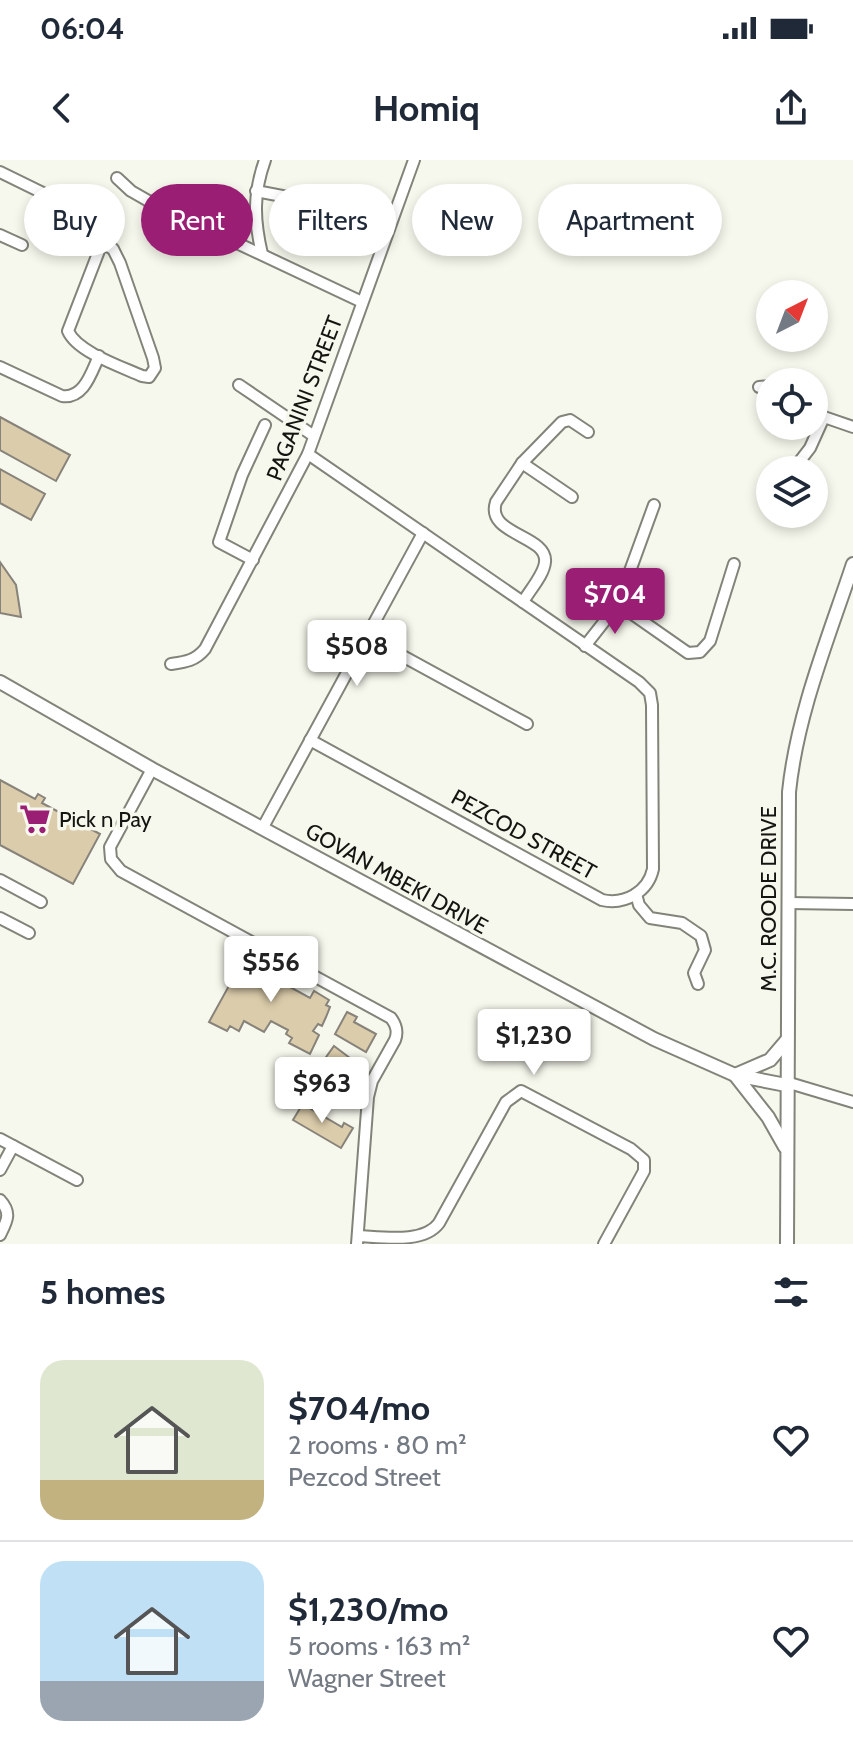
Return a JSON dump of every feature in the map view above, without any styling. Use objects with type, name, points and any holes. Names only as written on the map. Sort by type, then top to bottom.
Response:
[{"type":"street","points":[[262,254],[257,231],[256,191],[265,160]]},
{"type":"street","name":"PAGANINI STREET","points":[[171,664],[189,662],[205,649],[308,454],[414,160]]},
{"type":"street","points":[[0,172],[24,184]]},
{"type":"street","points":[[117,178],[131,191],[152,203],[362,302]]},
{"type":"street","points":[[256,191],[269,193]]},
{"type":"street","points":[[0,235],[22,245]]},
{"type":"street","points":[[97,256],[68,331],[73,341],[99,356],[149,377],[155,368],[116,256]]},
{"type":"street","points":[[0,367],[70,397],[78,394],[99,356]]},
{"type":"street","points":[[239,385],[314,436]]},
{"type":"street","points":[[828,418],[853,427]]},
{"type":"street","points":[[523,602],[545,566],[546,559],[540,549],[497,519],[493,509],[522,463],[562,422],[573,421],[588,432]]},
{"type":"street","points":[[253,560],[219,542],[242,475],[265,425]]},
{"type":"street","points":[[308,454],[639,682],[652,698],[653,869],[647,885],[636,894],[639,905],[650,918],[682,923],[701,936],[705,950],[694,973],[698,984]]},
{"type":"street","points":[[522,463],[572,497]]},
{"type":"street","points":[[585,646],[618,604],[654,505]]},
{"type":"street","points":[[263,827],[423,533]]},
{"type":"street","points":[[618,604],[688,653],[700,652],[710,641],[734,564]]},
{"type":"street","name":"M.C. ROODE DRIVE","points":[[787,1244],[789,792],[795,747],[808,697],[853,564]]},
{"type":"street","points":[[366,636],[527,724]]},
{"type":"street","name":"GOVAN MBEKI DRIVE","points":[[1,684],[152,769],[627,1025],[735,1075],[786,1084]]},
{"type":"street","name":"PEZCOD STREET","points":[[310,740],[602,900],[617,901],[636,894]]},
{"type":"street","points":[[152,769],[110,847],[113,864],[395,1023],[395,1040],[372,1081],[368,1097],[358,1240],[430,1234],[506,1102],[521,1091],[631,1149],[644,1160],[644,1171],[604,1244]]},
{"type":"street","points":[[0,880],[41,902]]},
{"type":"street","points":[[789,903],[853,904]]},
{"type":"street","points":[[0,918],[29,933]]},
{"type":"street","points":[[786,1148],[768,1117],[735,1075],[770,1060],[787,1040]]},
{"type":"street","points":[[786,1084],[853,1102]]},
{"type":"street","points":[[0,1139],[77,1180]]},
{"type":"street","points":[[0,1170],[13,1146]]},
{"type":"street","points":[[0,1200],[8,1210],[9,1218],[0,1235]]},
{"type":"building","points":[[0,417],[70,455],[56,481],[0,450]]},
{"type":"building","points":[[0,469],[45,494],[31,520],[0,503]]},
{"type":"building","points":[[0,562],[16,585],[21,617],[0,613]]},
{"type":"building","name":"Pick n Pay","points":[[0,780],[35,799],[38,794],[45,798],[42,803],[100,834],[73,884],[0,845]]},
{"type":"building","points":[[247,953],[294,980],[290,987],[310,998],[314,991],[329,1000],[326,1005],[330,1007],[322,1026],[318,1024],[313,1031],[319,1035],[310,1054],[289,1043],[292,1038],[286,1034],[288,1030],[271,1021],[264,1032],[244,1021],[239,1031],[230,1026],[227,1031],[209,1022]]},
{"type":"building","points":[[347,1012],[357,1017],[354,1022],[376,1034],[366,1052],[335,1034]]},
{"type":"building","points":[[334,1046],[361,1069],[348,1088],[351,1090],[351,1102],[338,1105],[321,1095],[330,1078],[281,1083],[279,1065],[309,1062],[311,1078]]},
{"type":"building","points":[[305,1100],[314,1105],[311,1109],[342,1127],[344,1123],[353,1128],[341,1148],[293,1120]]},
{"type":"place","name":"Pick n Pay","points":[[35,819]]}]
